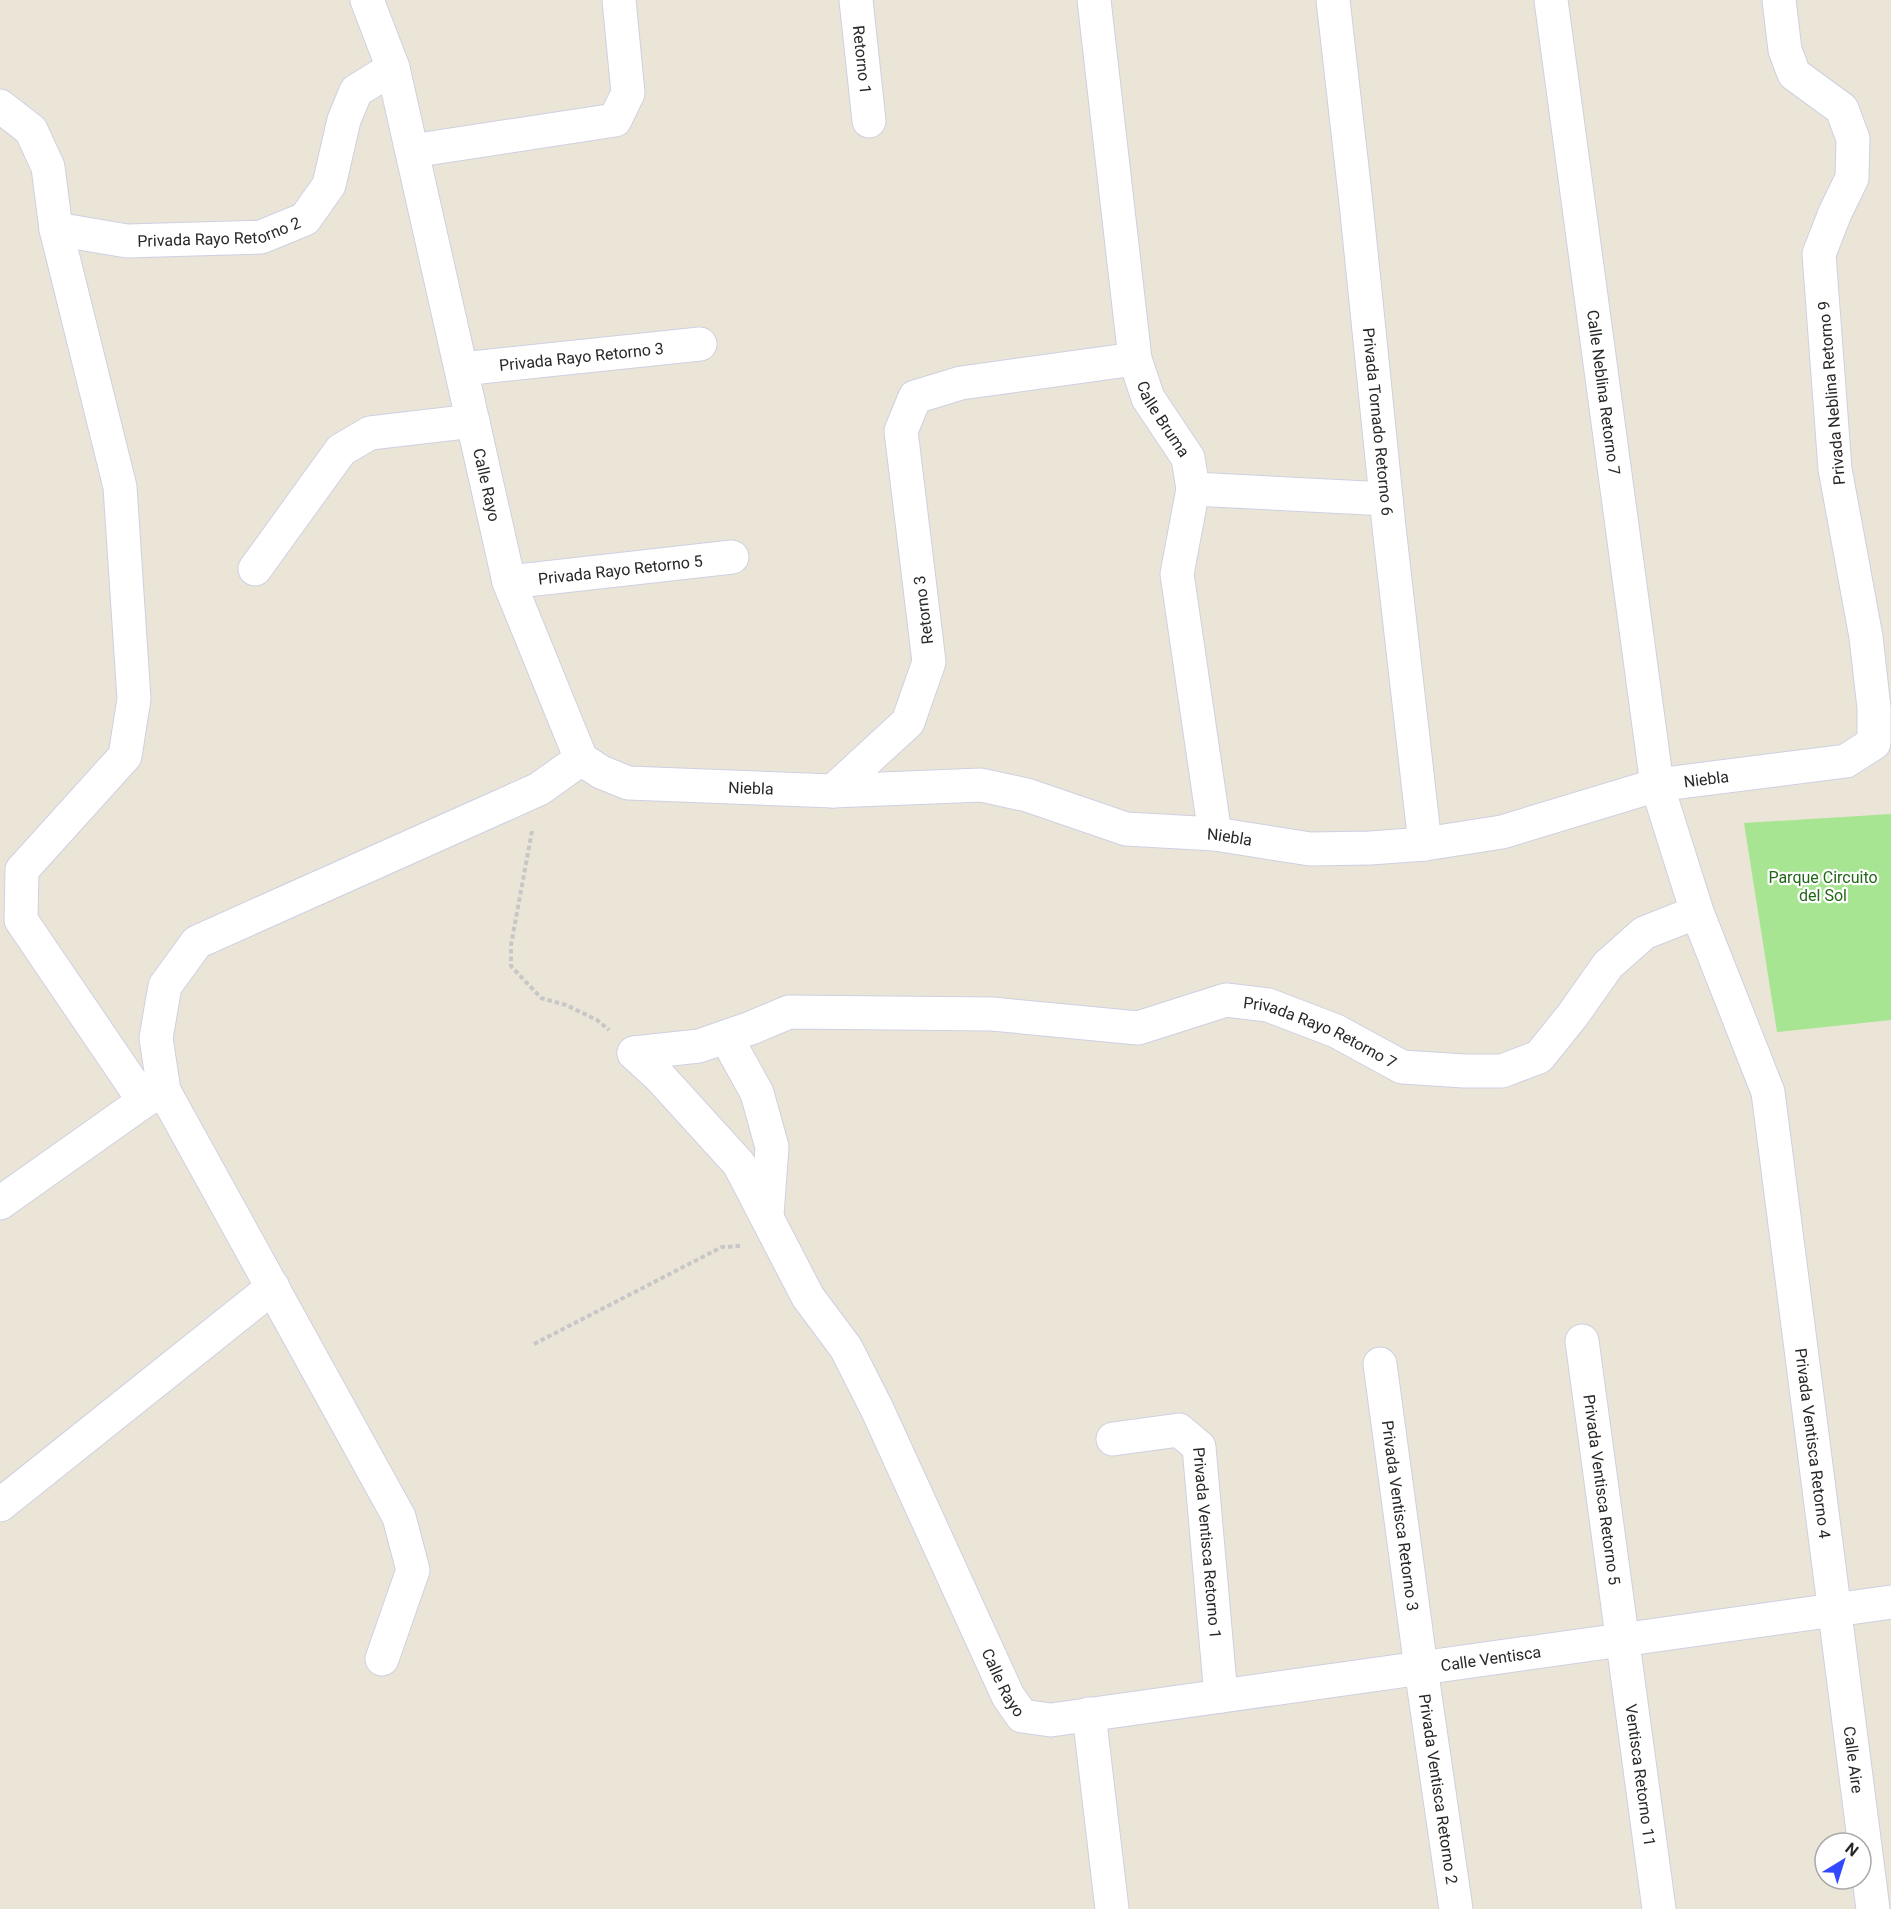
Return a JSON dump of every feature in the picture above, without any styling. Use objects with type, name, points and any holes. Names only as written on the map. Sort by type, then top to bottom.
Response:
[{"type":"street","name":"Calle Rayo","points":[[367,0],[393,68],[509,582],[581,759]]},
{"type":"street","points":[[412,151],[615,120],[628,93],[619,0]]},
{"type":"street","name":"Retorno 1","points":[[856,0],[869,120]]},
{"type":"street","name":"Calle Bruma","points":[[1094,0],[1135,359],[1148,398],[1188,458],[1193,489],[1178,574],[1215,834]]},
{"type":"street","name":"Privada Tornado Retorno 6","points":[[1333,0],[1425,844]]},
{"type":"street","name":"Calle Neblina Retorno 7","points":[[1551,0],[1657,785],[1697,912]]},
{"type":"street","name":"Privada Neblina Retorno 9","points":[[1779,0],[1785,50],[1794,74],[1842,109],[1852,139],[1852,178],[1819,254],[1835,469],[1879,636],[1874,708],[1875,743]]},
{"type":"street","name":"Privada Rayo Retorno 2","points":[[56,229],[127,242],[261,237],[305,219],[329,185],[344,120],[356,91],[393,68]]},
{"type":"street","points":[[0,106],[31,129],[48,167],[56,229],[120,487],[134,699],[125,756],[22,870],[21,920],[154,1096],[273,1287],[399,1517],[413,1570],[382,1659]]},
{"type":"street","name":"Privada Rayo Retorno 3","points":[[462,369],[700,344]]},
{"type":"street","name":"Retorno 3","points":[[833,791],[908,722],[929,662],[901,430],[915,397],[961,383],[1135,359]]},
{"type":"street","points":[[255,569],[341,450],[370,434],[473,421]]},
{"type":"street","points":[[1193,489],[1386,499]]},
{"type":"street","name":"Privada Rayo Retorno 5","points":[[509,582],[732,557]]},
{"type":"street","name":"Niebla","points":[[581,759],[601,772],[628,783],[833,791],[981,785],[1027,795],[1126,829],[1215,834],[1310,849],[1425,844],[1502,832],[1657,785],[1846,761],[1875,743]]},
{"type":"street","points":[[154,1096],[156,1038],[165,986],[197,942],[539,789],[581,759]]},
{"type":"street","name":"Privada Rayo Retorno 7","points":[[634,1053],[699,1046],[789,1012],[992,1014],[1138,1028],[1226,1000],[1268,1005],[1336,1031],[1402,1067],[1502,1071],[1539,1057],[1572,1016],[1608,965],[1644,933],[1697,912]]},
{"type":"street","name":"Privada Ventisca Retorno 4","points":[[1697,912],[1768,1092],[1793,1276],[1833,1610]]},
{"type":"street","points":[[726,1037],[757,1093],[772,1147],[767,1215]]},
{"type":"street","name":"Calle Rayo","points":[[634,1053],[659,1076],[739,1164],[808,1297],[846,1348],[878,1409],[1008,1696],[1022,1716],[1051,1720],[1089,1714]]},
{"type":"street","points":[[0,1203],[154,1096]]},
{"type":"street","points":[[0,1505],[273,1287]]},
{"type":"street","name":"Privada Ventisca Retorno 5","points":[[1582,1341],[1623,1640]]},
{"type":"street","name":"Privada Ventisca Retorno 3","points":[[1380,1364],[1421,1668]]},
{"type":"street","name":"Privada Ventisca Retorno 1","points":[[1113,1439],[1179,1430],[1199,1447],[1221,1696]]},
{"type":"street","name":"Calle Ventisca","points":[[1089,1714],[1891,1602]]},
{"type":"street","name":"Calle Aire","points":[[1833,1610],[1873,1909]]},
{"type":"street","name":"Ventisca Retorno 11","points":[[1623,1640],[1659,1909]]},
{"type":"street","name":"Privada Ventisca Retorno 2","points":[[1421,1668],[1456,1909]]},
{"type":"street","points":[[1089,1714],[1112,1909]]},
{"type":"path","points":[[539,789],[511,945],[511,966],[540,998],[566,1005],[597,1020],[634,1053]]},
{"type":"path","points":[[534,1344],[722,1247],[753,1245],[790,1261]]},
{"type":"green space","name":"Parque Circuito del Sol","points":[[1891,814],[1891,1020],[1777,1032],[1744,823]]}]
